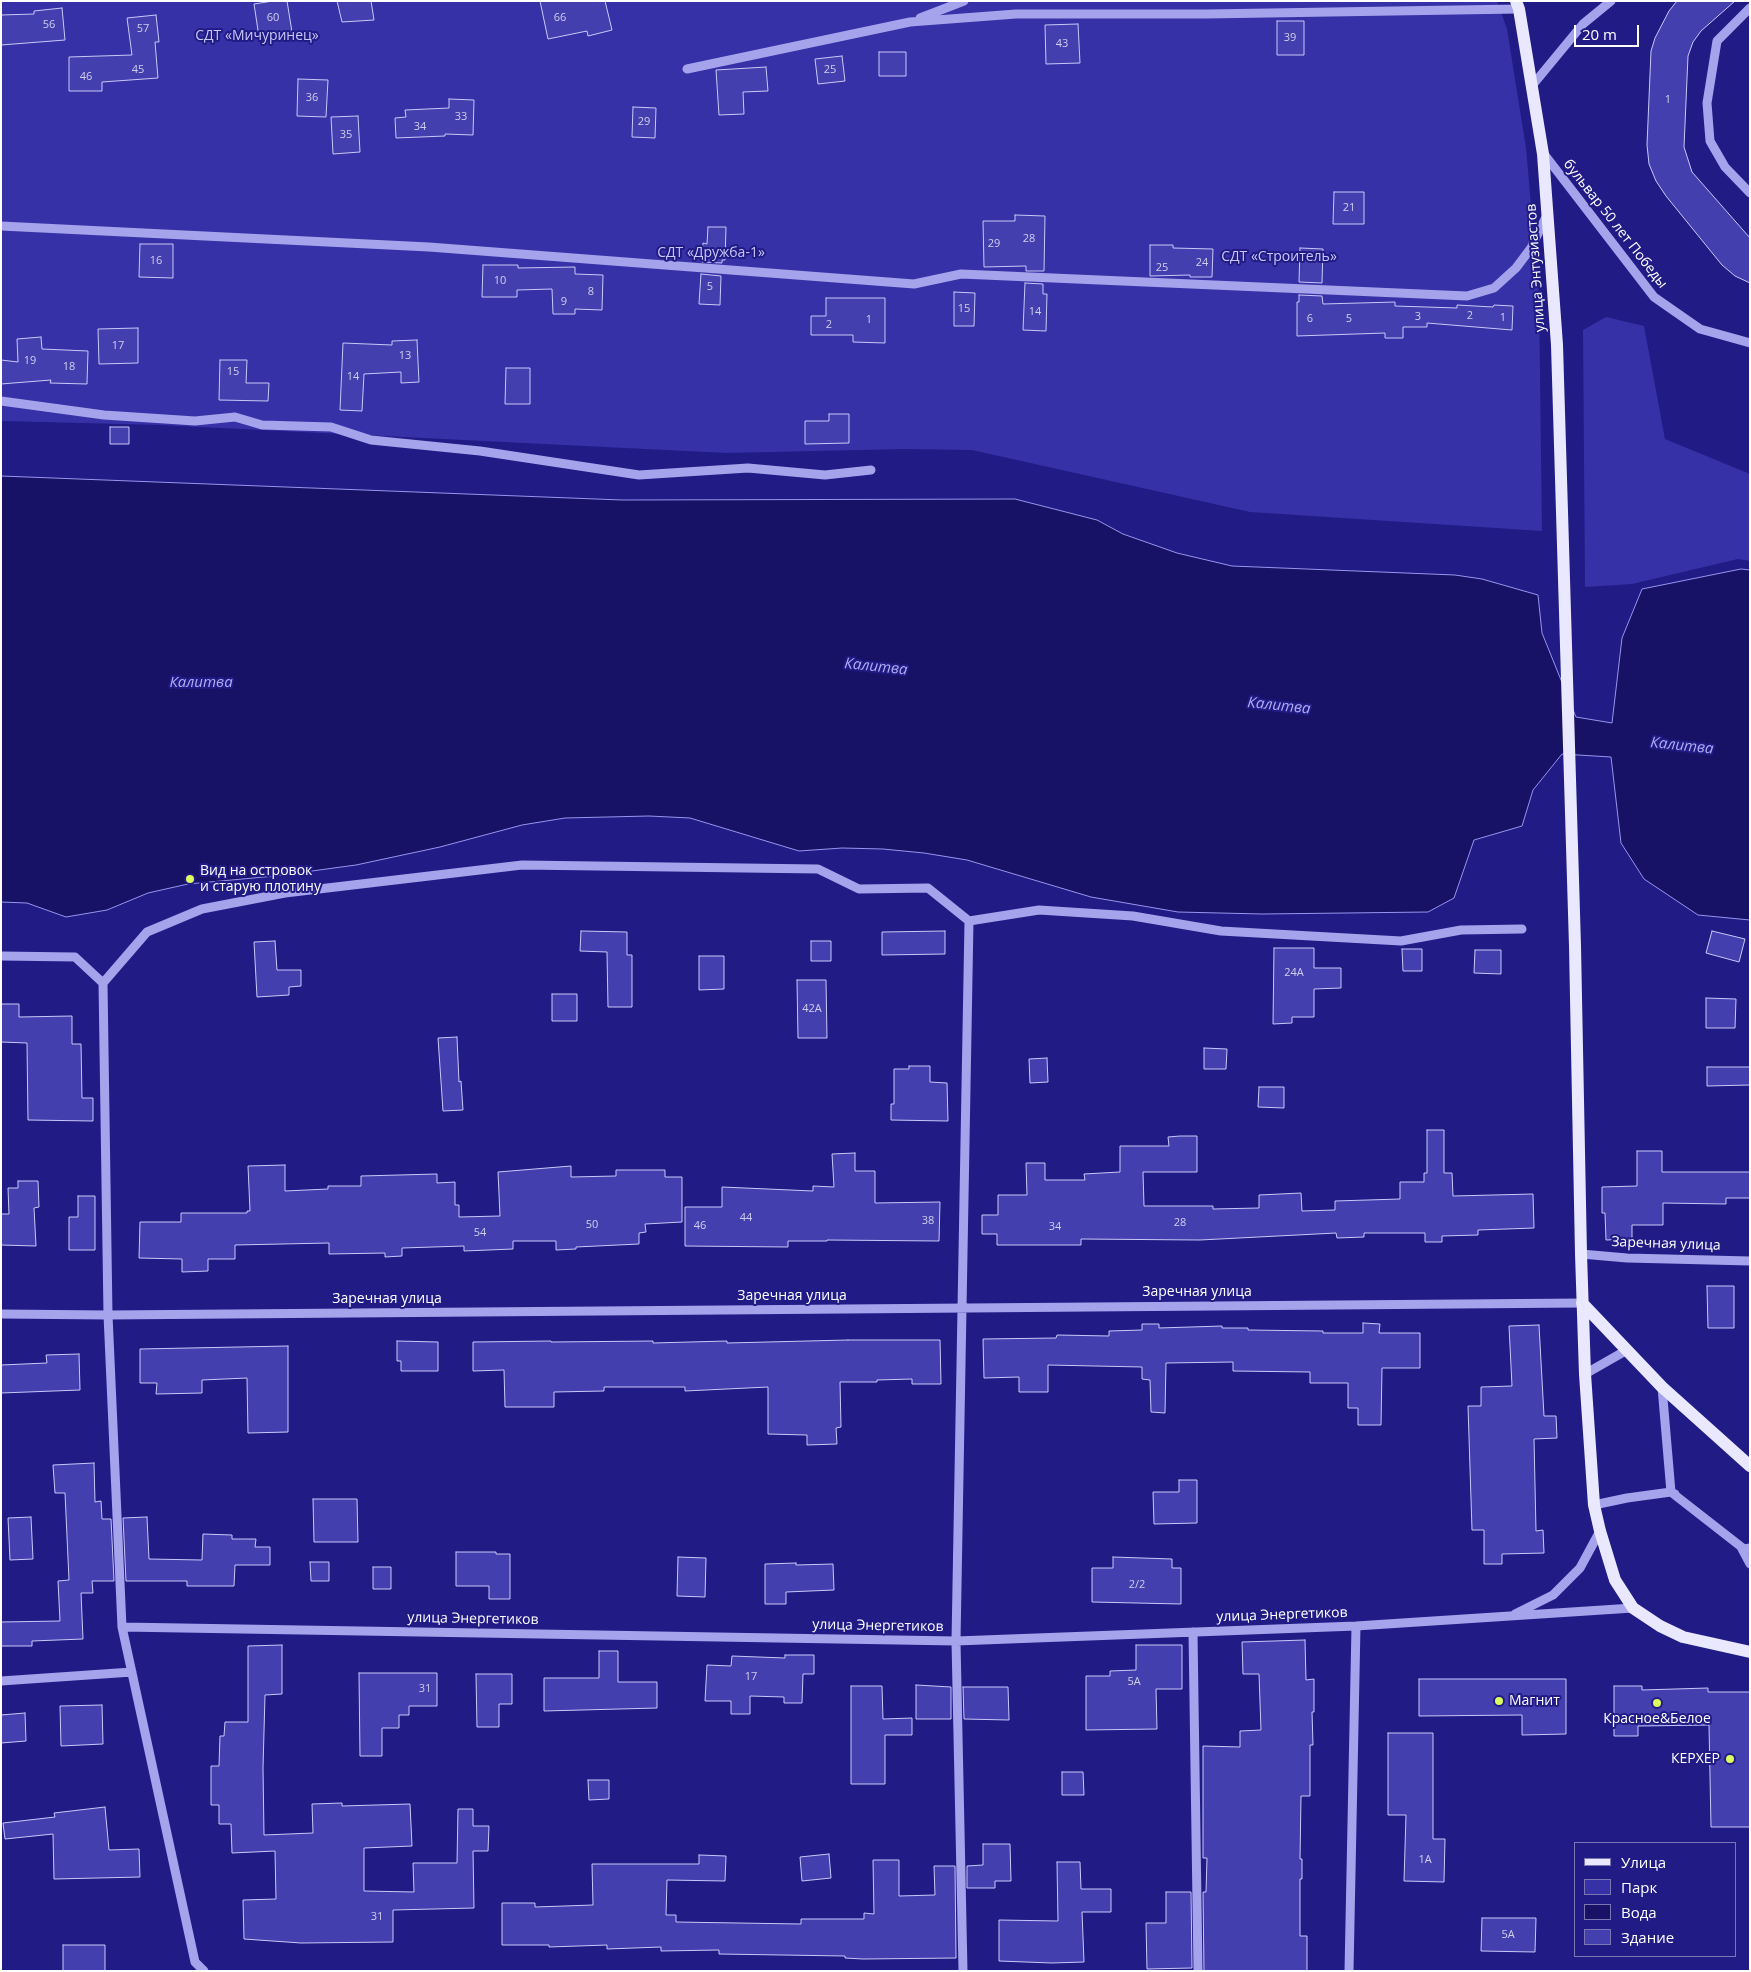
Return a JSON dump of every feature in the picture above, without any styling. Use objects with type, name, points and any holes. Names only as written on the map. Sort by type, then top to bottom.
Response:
[{"type":"main road","name":"улица Энтузиастов","points":[[1517,5],[1544,154],[1557,345],[1575,946],[1580,1254],[1585,1374],[1594,1505],[1615,1580],[1633,1608]]},
{"type":"main road","points":[[1582,1303],[1662,1386],[1750,1466]]},
{"type":"main road","points":[[1633,1608],[1660,1626],[1683,1636],[1750,1652]]},
{"type":"street","points":[[910,22],[964,1]]},
{"type":"street","points":[[1531,87],[1584,24],[1610,1]]},
{"type":"street","points":[[688,69],[910,22],[1016,14],[1206,14],[1517,5]]},
{"type":"street","points":[[1750,8],[1717,41],[1707,102],[1710,141],[1725,167],[1750,193]]},
{"type":"street","name":"бульвар 50 лет Победы","points":[[1544,154],[1654,297],[1700,329],[1750,343]]},
{"type":"street","points":[[1,226],[429,247],[914,284],[961,274],[1467,296],[1494,288],[1516,268],[1531,248],[1547,214]]},
{"type":"street","points":[[1,400],[104,415],[194,421],[235,417],[262,425],[332,428],[372,440],[480,450],[639,475],[748,468],[825,475],[871,470]]},
{"type":"street","points":[[204,1971],[195,1962],[122,1627],[108,1315],[102,983],[147,932],[202,909],[285,893],[522,865],[818,869],[859,888],[928,888],[969,921],[1038,910],[1133,916],[1221,931],[1401,941],[1461,930],[1522,929]]},
{"type":"street","points":[[963,1971],[956,1641],[969,921]]},
{"type":"street","points":[[1,956],[75,957],[102,983]]},
{"type":"street","name":"Заречная улица","points":[[1580,1254],[1627,1258],[1750,1262]]},
{"type":"street","name":"Заречная улица","points":[[1,1314],[108,1315],[1582,1303]]},
{"type":"street","points":[[1585,1374],[1627,1350]]},
{"type":"street","points":[[1662,1386],[1671,1492]]},
{"type":"street","points":[[1594,1505],[1671,1492],[1701,1508],[1747,1549],[1750,1564]]},
{"type":"street","points":[[1511,1616],[1553,1595],[1580,1568],[1600,1531]]},
{"type":"street","name":"улица Энергетиков","points":[[122,1627],[956,1641],[1356,1626],[1633,1608]]},
{"type":"street","points":[[1349,1971],[1356,1626]]},
{"type":"street","points":[[1193,1632],[1198,1971]]},
{"type":"street","points":[[1,1681],[132,1672]]},
{"type":"green space","points":[[1,1],[1497,1],[1507,29],[1526,148],[1539,295],[1542,531],[1250,512],[972,450],[904,449],[726,453],[161,425],[1,421]]},
{"type":"green space","points":[[1606,317],[1644,326],[1665,439],[1750,474],[1750,561],[1738,559],[1632,584],[1585,587],[1583,330]]},
{"type":"water","name":"Калитва","points":[[1,476],[622,500],[1015,499],[1097,520],[1123,534],[1177,553],[1232,566],[1455,575],[1482,579],[1538,595],[1542,633],[1576,717],[1612,723],[1622,638],[1642,589],[1741,569],[1750,570],[1750,920],[1698,915],[1644,879],[1621,843],[1611,757],[1562,754],[1533,790],[1522,826],[1474,840],[1454,898],[1428,912],[1262,914],[1178,912],[1091,897],[967,860],[883,849],[842,848],[799,851],[690,818],[649,816],[565,818],[522,825],[440,847],[356,865],[275,876],[188,884],[148,893],[107,910],[66,917],[27,903],[1,902]]},
{"type":"building","points":[[287,1],[292,32],[259,37],[254,4]]},
{"type":"building","points":[[337,1],[371,1],[374,20],[342,22]]},
{"type":"building","points":[[540,1],[605,1],[612,30],[588,36],[587,31],[548,39]]},
{"type":"building","points":[[1677,1],[1735,1],[1701,31],[1693,42],[1688,56],[1684,147],[1692,172],[1750,238],[1750,283],[1735,276],[1722,265],[1666,196],[1656,181],[1649,164],[1647,145],[1651,51],[1655,38],[1669,11]]},
{"type":"building","points":[[62,8],[65,40],[1,45],[1,15],[34,14],[34,11]]},
{"type":"building","points":[[156,15],[159,42],[155,42],[158,78],[102,82],[102,91],[69,91],[69,57],[132,55],[127,18]]},
{"type":"building","points":[[1277,21],[1304,21],[1304,55],[1277,55]]},
{"type":"building","points":[[1078,24],[1080,63],[1046,64],[1045,25]]},
{"type":"building","points":[[879,52],[906,52],[906,76],[879,76]]},
{"type":"building","points":[[842,56],[845,81],[818,84],[815,59]]},
{"type":"building","points":[[766,67],[768,91],[743,92],[744,114],[719,115],[716,70]]},
{"type":"building","points":[[298,79],[328,80],[326,117],[297,116]]},
{"type":"building","points":[[449,99],[474,100],[473,135],[445,134],[445,136],[396,138],[395,118],[406,117],[405,110],[449,108]]},
{"type":"building","points":[[633,107],[656,108],[655,138],[632,137]]},
{"type":"building","points":[[358,116],[360,152],[333,154],[331,117]]},
{"type":"building","points":[[1334,192],[1364,192],[1364,224],[1333,224]]},
{"type":"building","points":[[1015,215],[1045,216],[1044,271],[1026,271],[1026,266],[984,267],[983,221],[1015,221]]},
{"type":"building","points":[[708,227],[726,227],[725,260],[722,260],[722,263],[702,262],[703,243],[707,244]]},
{"type":"building","points":[[140,244],[173,244],[173,278],[139,277]]},
{"type":"building","points":[[1150,245],[1173,245],[1173,248],[1213,249],[1212,277],[1190,277],[1190,275],[1150,276]]},
{"type":"building","points":[[1300,248],[1323,249],[1322,283],[1299,282]]},
{"type":"building","points":[[483,265],[518,265],[518,268],[575,267],[575,274],[603,275],[602,310],[575,309],[575,314],[553,314],[552,289],[517,290],[517,297],[482,297]]},
{"type":"building","points":[[701,274],[721,276],[720,305],[699,304]]},
{"type":"building","points":[[1025,283],[1043,284],[1043,294],[1047,294],[1046,331],[1023,330]]},
{"type":"building","points":[[954,292],[975,293],[974,326],[954,326]]},
{"type":"building","points":[[1299,295],[1322,296],[1323,304],[1395,302],[1395,306],[1457,308],[1457,305],[1513,306],[1512,330],[1427,323],[1427,327],[1403,327],[1403,338],[1385,338],[1385,333],[1297,336],[1297,302],[1299,302]]},
{"type":"building","points":[[826,298],[885,298],[885,343],[853,342],[853,335],[811,335],[811,316],[826,316]]},
{"type":"building","points":[[138,328],[138,363],[99,364],[98,329]]},
{"type":"building","points":[[41,337],[42,349],[88,351],[87,384],[50,383],[51,380],[1,384],[1,360],[18,362],[17,339]]},
{"type":"building","points":[[417,340],[419,382],[401,383],[401,372],[364,374],[362,411],[340,410],[343,343],[392,345],[392,341]]},
{"type":"building","points":[[220,360],[247,360],[246,383],[269,383],[268,401],[219,400]]},
{"type":"building","points":[[506,368],[530,368],[530,404],[505,404]]},
{"type":"building","points":[[829,414],[849,414],[849,443],[805,444],[805,421],[829,421]]},
{"type":"building","points":[[110,427],[129,427],[129,444],[110,444]]},
{"type":"building","points":[[581,931],[627,932],[627,955],[632,955],[632,1007],[608,1007],[607,952],[580,951]]},
{"type":"building","points":[[945,931],[945,954],[882,955],[882,932]]},
{"type":"building","points":[[1712,931],[1745,939],[1739,962],[1706,953]]},
{"type":"building","points":[[275,941],[277,970],[301,970],[301,986],[289,987],[289,995],[257,997],[254,942]]},
{"type":"building","points":[[811,941],[831,941],[831,961],[811,961]]},
{"type":"building","points":[[1274,948],[1314,948],[1314,968],[1341,968],[1341,988],[1314,989],[1314,1017],[1292,1017],[1292,1023],[1273,1024]]},
{"type":"building","points":[[1402,949],[1422,949],[1422,971],[1403,971]]},
{"type":"building","points":[[1475,950],[1501,950],[1501,974],[1474,973]]},
{"type":"building","points":[[699,956],[724,956],[724,989],[699,990]]},
{"type":"building","points":[[797,980],[826,980],[827,1038],[798,1038]]},
{"type":"building","points":[[552,994],[577,994],[577,1021],[552,1021]]},
{"type":"building","points":[[1706,998],[1736,999],[1735,1028],[1706,1028]]},
{"type":"building","points":[[1,1004],[19,1004],[19,1017],[72,1016],[72,1044],[81,1044],[82,1098],[93,1098],[93,1121],[28,1120],[27,1043],[1,1042]]},
{"type":"building","points":[[457,1037],[459,1082],[461,1081],[463,1110],[443,1111],[438,1038]]},
{"type":"building","points":[[1204,1048],[1227,1049],[1226,1069],[1204,1069]]},
{"type":"building","points":[[1047,1058],[1048,1082],[1030,1083],[1029,1059]]},
{"type":"building","points":[[909,1066],[930,1066],[930,1082],[947,1083],[948,1121],[891,1120],[891,1104],[894,1104],[894,1069],[909,1069]]},
{"type":"building","points":[[1707,1067],[1750,1067],[1750,1085],[1707,1086]]},
{"type":"building","points":[[1259,1087],[1284,1087],[1284,1108],[1258,1107]]},
{"type":"building","points":[[1427,1130],[1444,1130],[1444,1173],[1452,1173],[1453,1196],[1533,1194],[1534,1228],[1478,1230],[1478,1235],[1442,1236],[1442,1242],[1425,1242],[1425,1233],[1364,1233],[1364,1237],[1337,1238],[1336,1233],[1200,1240],[1081,1239],[1081,1245],[997,1245],[997,1234],[982,1234],[982,1215],[998,1215],[998,1195],[1027,1195],[1026,1163],[1045,1163],[1045,1180],[1085,1180],[1084,1174],[1120,1172],[1120,1146],[1169,1146],[1168,1137],[1197,1136],[1197,1172],[1143,1172],[1144,1206],[1213,1206],[1213,1209],[1259,1208],[1259,1195],[1301,1193],[1302,1211],[1335,1210],[1335,1201],[1400,1199],[1400,1182],[1424,1182],[1424,1173],[1427,1173]]},
{"type":"building","points":[[1637,1151],[1662,1151],[1662,1172],[1750,1172],[1750,1198],[1726,1198],[1726,1204],[1663,1203],[1663,1225],[1632,1225],[1632,1239],[1606,1240],[1605,1213],[1602,1213],[1602,1187],[1637,1186]]},
{"type":"building","points":[[855,1153],[855,1171],[875,1171],[875,1203],[940,1202],[939,1241],[827,1240],[788,1241],[788,1247],[685,1246],[685,1207],[722,1207],[722,1187],[813,1191],[813,1186],[834,1187],[832,1154]]},
{"type":"building","points":[[285,1165],[285,1191],[328,1189],[328,1186],[361,1186],[361,1176],[437,1174],[437,1183],[455,1182],[455,1205],[459,1205],[459,1217],[500,1216],[498,1172],[571,1166],[571,1177],[616,1176],[616,1170],[665,1170],[665,1177],[682,1177],[682,1222],[645,1224],[646,1232],[639,1233],[639,1244],[576,1247],[576,1249],[556,1250],[556,1241],[513,1241],[513,1249],[464,1251],[464,1246],[402,1248],[402,1256],[385,1257],[385,1253],[329,1254],[329,1243],[235,1245],[235,1259],[208,1259],[208,1271],[182,1272],[182,1259],[139,1258],[140,1222],[181,1222],[181,1213],[247,1213],[247,1211],[250,1211],[248,1166]]},
{"type":"building","points":[[18,1181],[38,1181],[39,1207],[34,1208],[36,1246],[1,1245],[1,1214],[9,1214],[8,1188],[18,1188]]},
{"type":"building","points":[[78,1196],[95,1196],[95,1250],[69,1250],[69,1217],[78,1217]]},
{"type":"building","points":[[1707,1286],[1734,1286],[1734,1328],[1708,1328]]},
{"type":"building","points":[[1363,1323],[1380,1324],[1379,1333],[1420,1333],[1420,1368],[1382,1368],[1381,1425],[1358,1425],[1358,1408],[1348,1408],[1348,1383],[1310,1383],[1310,1372],[1233,1371],[1233,1362],[1166,1363],[1165,1413],[1151,1412],[1150,1380],[1142,1379],[1142,1367],[1048,1365],[1048,1392],[1019,1392],[1019,1377],[984,1378],[983,1339],[1056,1338],[1057,1335],[1109,1336],[1109,1331],[1142,1330],[1142,1324],[1159,1324],[1159,1328],[1222,1326],[1222,1328],[1248,1328],[1248,1330],[1363,1333]]},
{"type":"building","points":[[1539,1325],[1544,1416],[1556,1416],[1557,1438],[1534,1439],[1536,1531],[1543,1530],[1544,1553],[1502,1554],[1502,1564],[1484,1564],[1484,1530],[1472,1530],[1468,1406],[1481,1406],[1481,1387],[1512,1386],[1509,1326]]},
{"type":"building","points":[[940,1340],[941,1384],[912,1384],[912,1379],[877,1380],[877,1382],[840,1382],[841,1427],[836,1428],[837,1444],[807,1445],[807,1435],[768,1434],[768,1387],[685,1391],[685,1387],[604,1387],[604,1391],[554,1392],[554,1407],[505,1407],[504,1370],[473,1371],[473,1342],[653,1341],[653,1343],[727,1341],[727,1343]]},
{"type":"building","points":[[397,1341],[438,1342],[438,1371],[401,1371],[401,1361],[397,1361]]},
{"type":"building","points":[[288,1346],[288,1432],[248,1433],[247,1378],[202,1380],[202,1393],[156,1394],[157,1383],[140,1383],[140,1349]]},
{"type":"building","points":[[79,1354],[80,1390],[1,1393],[1,1365],[47,1363],[46,1355]]},
{"type":"building","points":[[94,1463],[95,1502],[101,1501],[102,1519],[111,1519],[114,1581],[92,1581],[93,1593],[81,1593],[83,1639],[32,1641],[32,1646],[1,1646],[1,1622],[60,1621],[58,1581],[69,1580],[65,1493],[55,1493],[53,1465]]},
{"type":"building","points":[[1179,1480],[1197,1480],[1197,1523],[1154,1524],[1153,1492],[1179,1492]]},
{"type":"building","points":[[313,1499],[357,1499],[358,1542],[314,1542]]},
{"type":"building","points":[[31,1517],[33,1559],[10,1560],[8,1518]]},
{"type":"building","points":[[147,1517],[149,1559],[202,1560],[203,1534],[232,1535],[232,1539],[256,1539],[255,1547],[270,1547],[270,1565],[235,1565],[234,1586],[187,1586],[187,1581],[126,1581],[123,1518]]},
{"type":"building","points":[[456,1552],[510,1554],[510,1599],[489,1599],[489,1586],[456,1586]]},
{"type":"building","points":[[678,1557],[706,1558],[705,1597],[677,1596]]},
{"type":"building","points":[[1113,1557],[1172,1559],[1172,1568],[1181,1568],[1181,1604],[1092,1602],[1092,1568],[1113,1568]]},
{"type":"building","points":[[310,1562],[329,1562],[329,1581],[311,1581]]},
{"type":"building","points":[[796,1563],[796,1565],[833,1564],[834,1590],[786,1592],[786,1604],[765,1604],[765,1564]]},
{"type":"building","points":[[373,1567],[391,1567],[391,1589],[373,1589]]},
{"type":"building","points":[[1305,1640],[1306,1680],[1314,1679],[1313,1745],[1310,1745],[1310,1796],[1301,1796],[1300,1859],[1302,1859],[1302,1879],[1300,1879],[1300,1936],[1307,1936],[1307,1971],[1204,1971],[1203,1892],[1206,1892],[1207,1858],[1203,1858],[1203,1746],[1240,1747],[1240,1731],[1261,1730],[1259,1674],[1243,1674],[1242,1642]]},
{"type":"building","points":[[282,1645],[282,1694],[265,1695],[264,1835],[313,1833],[312,1804],[342,1803],[342,1806],[410,1804],[412,1846],[364,1848],[364,1891],[414,1892],[413,1863],[457,1863],[458,1809],[473,1809],[473,1826],[489,1826],[488,1851],[473,1851],[474,1908],[393,1910],[393,1942],[301,1943],[244,1939],[243,1900],[276,1899],[275,1851],[232,1853],[231,1824],[219,1824],[219,1805],[211,1805],[211,1766],[219,1766],[220,1736],[224,1736],[225,1722],[248,1722],[248,1646]]},
{"type":"building","points":[[1136,1645],[1182,1645],[1182,1689],[1156,1689],[1157,1729],[1086,1730],[1086,1676],[1110,1676],[1110,1671],[1136,1670]]},
{"type":"building","points":[[599,1651],[618,1651],[618,1682],[657,1682],[657,1708],[544,1711],[544,1678],[599,1678]]},
{"type":"building","points":[[785,1655],[814,1655],[814,1674],[803,1674],[802,1703],[784,1703],[784,1697],[750,1696],[750,1714],[731,1714],[731,1701],[705,1701],[707,1665],[731,1666],[732,1656],[785,1658]]},
{"type":"building","points":[[359,1673],[437,1673],[437,1706],[409,1706],[409,1715],[399,1715],[399,1728],[382,1728],[382,1756],[360,1756]]},
{"type":"building","points":[[476,1674],[512,1674],[512,1704],[499,1704],[499,1727],[477,1727]]},
{"type":"building","points":[[1419,1679],[1566,1679],[1566,1734],[1522,1735],[1522,1715],[1419,1716]]},
{"type":"building","points":[[916,1685],[951,1687],[951,1719],[916,1719]]},
{"type":"building","points":[[851,1686],[882,1686],[883,1719],[912,1718],[912,1735],[885,1735],[885,1784],[851,1784]]},
{"type":"building","points":[[1614,1686],[1642,1686],[1642,1690],[1708,1688],[1708,1692],[1750,1692],[1750,1827],[1711,1827],[1709,1725],[1638,1726],[1638,1736],[1614,1736]]},
{"type":"building","points":[[963,1687],[1008,1687],[1009,1720],[964,1719]]},
{"type":"building","points":[[102,1705],[103,1744],[61,1746],[60,1706]]},
{"type":"building","points":[[25,1713],[26,1741],[1,1743],[1,1715]]},
{"type":"building","points":[[1388,1733],[1433,1733],[1433,1839],[1445,1839],[1444,1882],[1404,1881],[1406,1815],[1388,1815]]},
{"type":"building","points":[[1062,1772],[1083,1772],[1084,1795],[1062,1795]]},
{"type":"building","points":[[588,1780],[609,1780],[609,1799],[589,1800]]},
{"type":"building","points":[[105,1807],[109,1850],[139,1849],[140,1877],[54,1879],[53,1834],[5,1839],[3,1823],[55,1817],[54,1813]]},
{"type":"building","points":[[983,1844],[1010,1844],[1011,1881],[995,1881],[995,1888],[967,1888],[967,1866],[983,1865]]},
{"type":"building","points":[[829,1854],[831,1878],[802,1881],[800,1857]]},
{"type":"building","points":[[699,1855],[726,1856],[725,1881],[667,1880],[666,1915],[676,1915],[676,1922],[801,1924],[801,1919],[864,1919],[864,1913],[874,1914],[873,1860],[899,1860],[899,1896],[935,1895],[934,1866],[955,1866],[956,1958],[863,1959],[845,1958],[845,1956],[719,1954],[719,1950],[661,1951],[661,1947],[607,1949],[607,1945],[549,1947],[549,1945],[502,1945],[502,1903],[535,1903],[535,1907],[593,1905],[592,1864],[699,1864]]},
{"type":"building","points":[[1057,1862],[1080,1862],[1081,1889],[1111,1889],[1111,1912],[1082,1912],[1084,1962],[999,1961],[999,1920],[1058,1921]]},
{"type":"building","points":[[1166,1892],[1191,1892],[1192,1968],[1147,1969],[1146,1923],[1166,1923]]},
{"type":"building","points":[[1482,1918],[1536,1918],[1535,1952],[1481,1951]]},
{"type":"building","points":[[63,1945],[105,1945],[105,1971],[63,1971]]},
{"type":"place","name":"Вид на островок и старую плотину","points":[[190,879]]},
{"type":"place","name":"Магнит","points":[[1499,1701]]},
{"type":"place","name":"Красное&Белое","points":[[1657,1703]]},
{"type":"place","name":"КЕРХЕР","points":[[1730,1759]]},
{"type":"park label","name":"СДТ «Мичуринец»","points":[[257,36]]},
{"type":"park label","name":"СДТ «Дружба-1»","points":[[711,253]]},
{"type":"park label","name":"СДТ «Строитель»","points":[[1279,257]]}]
